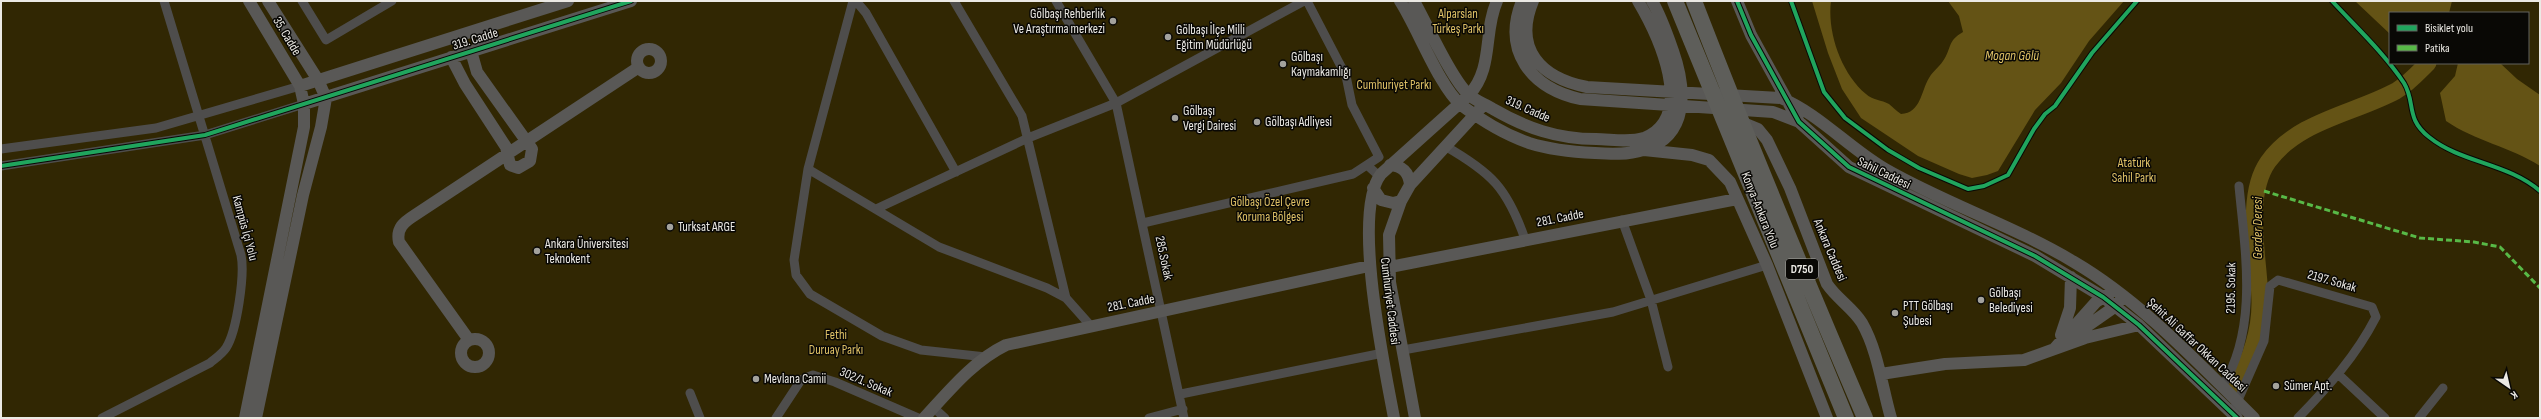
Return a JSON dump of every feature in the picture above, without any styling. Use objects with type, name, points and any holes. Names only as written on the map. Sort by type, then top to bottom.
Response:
[{"type":"highway","name":"Konya-Ankara Yolu","points":[[1675,1],[1708,82],[1735,122],[1846,418]]},
{"type":"highway","name":"D750","points":[[1694,1],[1725,82],[1735,122],[1761,164],[1865,418]]},
{"type":"street","name":"Kampüs İçi Yolu","points":[[102,418],[210,362],[227,347],[243,280],[243,267],[164,1]]},
{"type":"street","name":"35. Cadde","points":[[245,418],[304,126],[304,104],[300,86],[249,1]]},
{"type":"street","name":"35. Cadde","points":[[268,1],[318,80],[326,98]]},
{"type":"street","points":[[302,1],[326,40],[392,1]]},
{"type":"street","name":"319. Cadde","points":[[300,86],[568,1]]},
{"type":"street","name":"319. Cadde","points":[[304,104],[631,1]]},
{"type":"street","points":[[852,1],[808,169],[794,260],[796,275],[810,294],[882,336],[921,350],[986,357]]},
{"type":"street","points":[[856,1],[866,13],[956,172]]},
{"type":"street","points":[[954,1],[1022,116],[1066,298]]},
{"type":"street","name":"285.Sokak","points":[[1056,1],[1116,103],[1181,394],[1184,414]]},
{"type":"street","points":[[876,209],[1028,138],[1116,103],[1305,1],[1346,76],[1352,105],[1379,157],[1354,174],[1143,223]]},
{"type":"street","name":"319. Cadde","points":[[1400,1],[1443,80],[1459,103],[1475,115],[1511,136],[1552,150],[1615,153],[1642,150],[1692,155],[1709,160],[1730,182],[1737,199]]},
{"type":"street","name":"319. Cadde","points":[[1414,1],[1454,73],[1469,95],[1522,125],[1560,137],[1639,139],[1655,131],[1666,118],[1671,104],[1670,58],[1652,1]]},
{"type":"street","name":"Cumhuriyet Caddesi","points":[[1394,418],[1382,353],[1369,266],[1373,188],[1380,176],[1390,166],[1469,95],[1479,82],[1485,65],[1491,19],[1497,1]]},
{"type":"street","name":"319. Cadde","points":[[1522,1],[1515,28],[1515,39],[1519,56],[1535,76],[1559,93],[1580,99],[1773,112],[1799,122]]},
{"type":"street","points":[[1533,1],[1526,26],[1527,43],[1531,53],[1546,70],[1566,82],[1587,87],[1611,89],[1784,99]]},
{"type":"street","name":"319. Cadde","points":[[1638,1],[1682,82],[1683,99],[1677,118],[1667,134],[1655,145],[1642,150]]},
{"type":"street","name":"Sahil Caddesi","points":[[1738,1],[1751,35],[1784,99],[1799,122],[1849,167],[2035,256],[2071,277]]},
{"type":"street","points":[[451,57],[465,84],[509,153],[510,165],[518,168],[524,166],[530,160],[533,153],[477,72],[471,51]]},
{"type":"street","points":[[469,340],[399,242],[397,234],[400,228],[408,220],[639,66]]},
{"type":"street","points":[[1,149],[156,128],[300,86]]},
{"type":"street","points":[[256,418],[302,195],[321,127],[326,98]]},
{"type":"street","name":"Şehit Ali Gaffar Okkan Caddesi","points":[[1784,99],[1798,105],[1848,144],[1885,168],[2049,248],[2076,263],[2124,297],[2254,418]]},
{"type":"street","name":"Cumhuriyet Caddesi","points":[[1415,418],[1390,267],[1389,236],[1401,201],[1410,185],[1475,115],[1484,103]]},
{"type":"street","points":[[1,166],[205,135],[304,104]]},
{"type":"street","name":"Ankara Caddesi","points":[[1735,122],[1758,128],[1767,140],[1790,188],[1827,284],[1835,297],[1851,309],[1863,324],[1880,374],[1892,418]]},
{"type":"street","points":[[1445,146],[1493,178],[1509,200],[1525,239]]},
{"type":"street","points":[[1367,165],[1380,176]]},
{"type":"street","points":[[1390,166],[1398,167],[1407,173],[1410,185]]},
{"type":"street","points":[[808,169],[939,247],[1047,288],[1066,298],[1090,325]]},
{"type":"street","name":"2195. Sokak","points":[[2222,387],[2234,366],[2245,316],[2246,269],[2239,186]]},
{"type":"street","points":[[1373,188],[1382,200],[1393,203],[1401,201]]},
{"type":"street","points":[[1737,199],[1767,265],[1827,418]]},
{"type":"street","name":"281. Cadde","points":[[1390,267],[1525,239],[1737,199]]},
{"type":"street","points":[[1622,220],[1651,300],[1668,367]]},
{"type":"street","points":[[1403,350],[1613,312],[1767,265]]},
{"type":"street","name":"281. Cadde","points":[[924,418],[968,372],[986,357],[1006,345],[1090,325],[1162,312],[1369,266]]},
{"type":"street","points":[[2053,350],[2068,320],[2071,277]]},
{"type":"street","name":"Şehit Ali Gaffar Okkan Caddesi","points":[[2071,277],[2103,297],[2139,325],[2233,417]]},
{"type":"street","name":"2197. Sokak","points":[[2238,402],[2261,352],[2266,331],[2270,286],[2278,280],[2366,305],[2375,312],[2376,317],[2367,334],[2338,374],[2298,418]]},
{"type":"street","points":[[2108,294],[2124,297],[2118,308],[2053,350],[2103,297],[2108,294]]},
{"type":"street","points":[[1880,374],[1945,364],[2019,361],[2100,333],[2139,325]]},
{"type":"street","points":[[1181,394],[1382,353]]},
{"type":"street","points":[[2338,374],[2385,418]]},
{"type":"street","name":"302/1. Sokak","points":[[776,418],[801,380],[813,375],[835,382],[918,418]]},
{"type":"street","points":[[2419,418],[2443,388]]},
{"type":"street","points":[[690,393],[700,418]]},
{"type":"street","points":[[2233,417],[2238,402]]},
{"type":"street","points":[[934,408],[945,418]]},
{"type":"street","points":[[1149,418],[1184,414]]},
{"type":"green space","name":"Gölbaşı Özel Çevre Koruma Bölgesi","points":[[1,1],[2540,1],[2540,418],[1,418]]},
{"type":"water","name":"Mogan Gölü","points":[[1812,1],[1831,1],[1831,26],[1834,39],[1843,64],[1849,75],[1868,96],[1889,104],[1901,114],[1908,113],[1917,106],[1926,83],[1932,73],[1943,61],[1954,38],[1963,32],[1959,16],[1948,1],[2124,1],[2089,41],[2061,83],[2035,110],[1998,171],[1972,178],[1959,174],[1918,156],[1861,118],[1842,89],[1828,53]]},
{"type":"water","points":[[2355,1],[2452,1],[2449,12],[2389,12],[2389,33]]},
{"type":"water","points":[[2458,64],[2501,64],[2517,79],[2540,95],[2540,166],[2529,159],[2469,134],[2446,121],[2440,93],[2455,76]]},
{"type":"waterway","name":"Gerder Deresi","points":[[2235,386],[2250,356],[2260,314],[2254,212],[2256,193],[2260,177],[2268,162],[2280,148],[2294,137],[2327,120],[2396,91],[2409,82],[2427,64]]},
{"type":"marked path","points":[[2264,191],[2420,238],[2474,242],[2500,247],[2540,288]]},
{"type":"cycle path","points":[[1,166],[205,135],[631,1]]},
{"type":"cycle path","points":[[1737,1],[1751,35],[1799,122],[1849,167],[2035,256],[2103,297],[2139,325],[2237,418]]},
{"type":"cycle path","points":[[1791,1],[1824,92],[1845,118],[1888,150],[1919,168],[1968,189],[1984,186],[2008,175],[2034,129],[2045,114],[2055,106],[2092,53],[2137,1]]},
{"type":"cycle path","points":[[2332,1],[2389,63]]},
{"type":"cycle path","points":[[2390,64],[2408,90],[2412,110],[2417,123],[2429,137],[2442,146],[2455,152],[2514,174],[2540,191]]},
{"type":"place","name":"Gölbaşı Rehberlik Ve Araştırma merkezi","points":[[1113,21]]},
{"type":"place","name":"Gölbaşı İlçe Milli Eğitim Müdürlüğü","points":[[1168,37]]},
{"type":"place","name":"Gölbaşı Kaymakamlığı","points":[[1283,64]]},
{"type":"place","name":"Gölbaşı Vergi Dairesi","points":[[1175,118]]},
{"type":"place","name":"Gölbaşı Adliyesi","points":[[1257,122]]},
{"type":"place","name":"Turksat ARGE","points":[[670,227]]},
{"type":"place","name":"Ankara Üniversitesi Teknokent","points":[[537,251]]},
{"type":"place","name":"Gölbaşı Belediyesi","points":[[1981,300]]},
{"type":"place","name":"PTT Gölbaşı Şubesi","points":[[1895,313]]},
{"type":"place","name":"Mevlana Camii","points":[[756,379]]},
{"type":"place","name":"Sümer Apt.","points":[[2276,386]]},
{"type":"park label","name":"Alparslan Türkeş Parkı","points":[[1458,22]]},
{"type":"park label","name":"Cumhuriyet Parkı","points":[[1394,85]]},
{"type":"park label","name":"Atatürk Sahil Parkı","points":[[2134,170]]},
{"type":"park label","name":"Fethi Duruay Parkı","points":[[836,342]]}]
